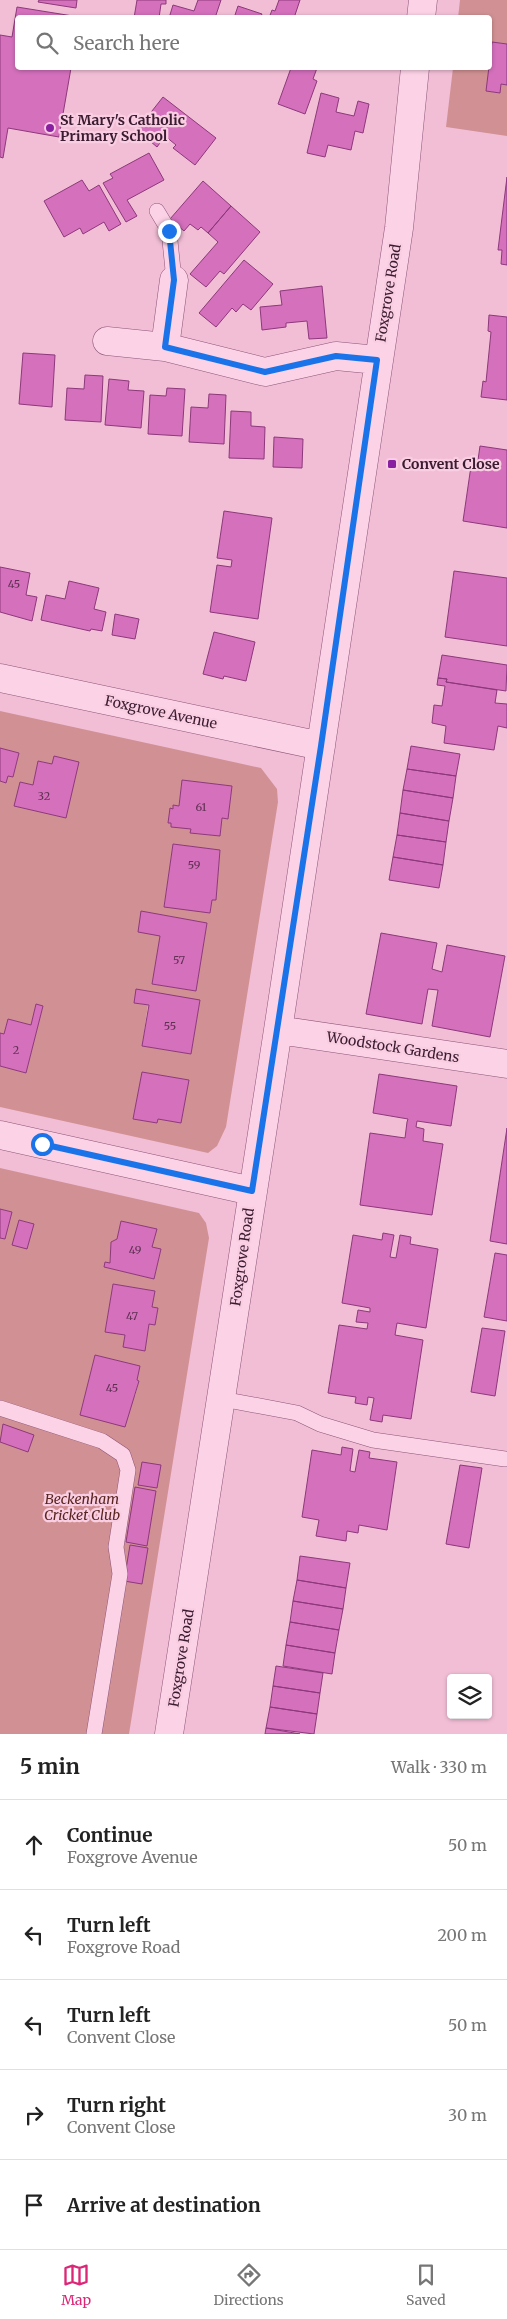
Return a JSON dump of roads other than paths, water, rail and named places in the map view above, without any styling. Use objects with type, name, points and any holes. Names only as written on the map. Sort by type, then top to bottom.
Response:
[{"type":"street","points":[[421,15],[422,0]]},
{"type":"street","name":"Foxgrove Road","points":[[169,1734],[222,1399],[398,228],[416,70]]},
{"type":"street","points":[[165,347],[174,280]]},
{"type":"street","points":[[107,341],[165,347],[265,372],[336,356],[377,360]]},
{"type":"street","name":"Foxgrove Avenue","points":[[0,678],[321,746]]},
{"type":"street","name":"Woodstock Gardens","points":[[278,1030],[507,1064]]},
{"type":"street","points":[[0,1135],[252,1191]]},
{"type":"lane","points":[[157,211],[169,231],[174,280]]},
{"type":"lane","points":[[222,1399],[297,1413],[320,1424],[373,1440],[505,1460]]},
{"type":"lane","points":[[0,1408],[102,1441],[123,1455],[128,1470],[116,1547],[120,1574],[94,1734]]},
{"type":"place","name":"St Mary's Catholic Primary School","points":[[50,128]]},
{"type":"place","name":"Convent Close","points":[[392,464]]},
{"type":"park label","name":"Beckenham Cricket Club","points":[[82,1508]]}]
